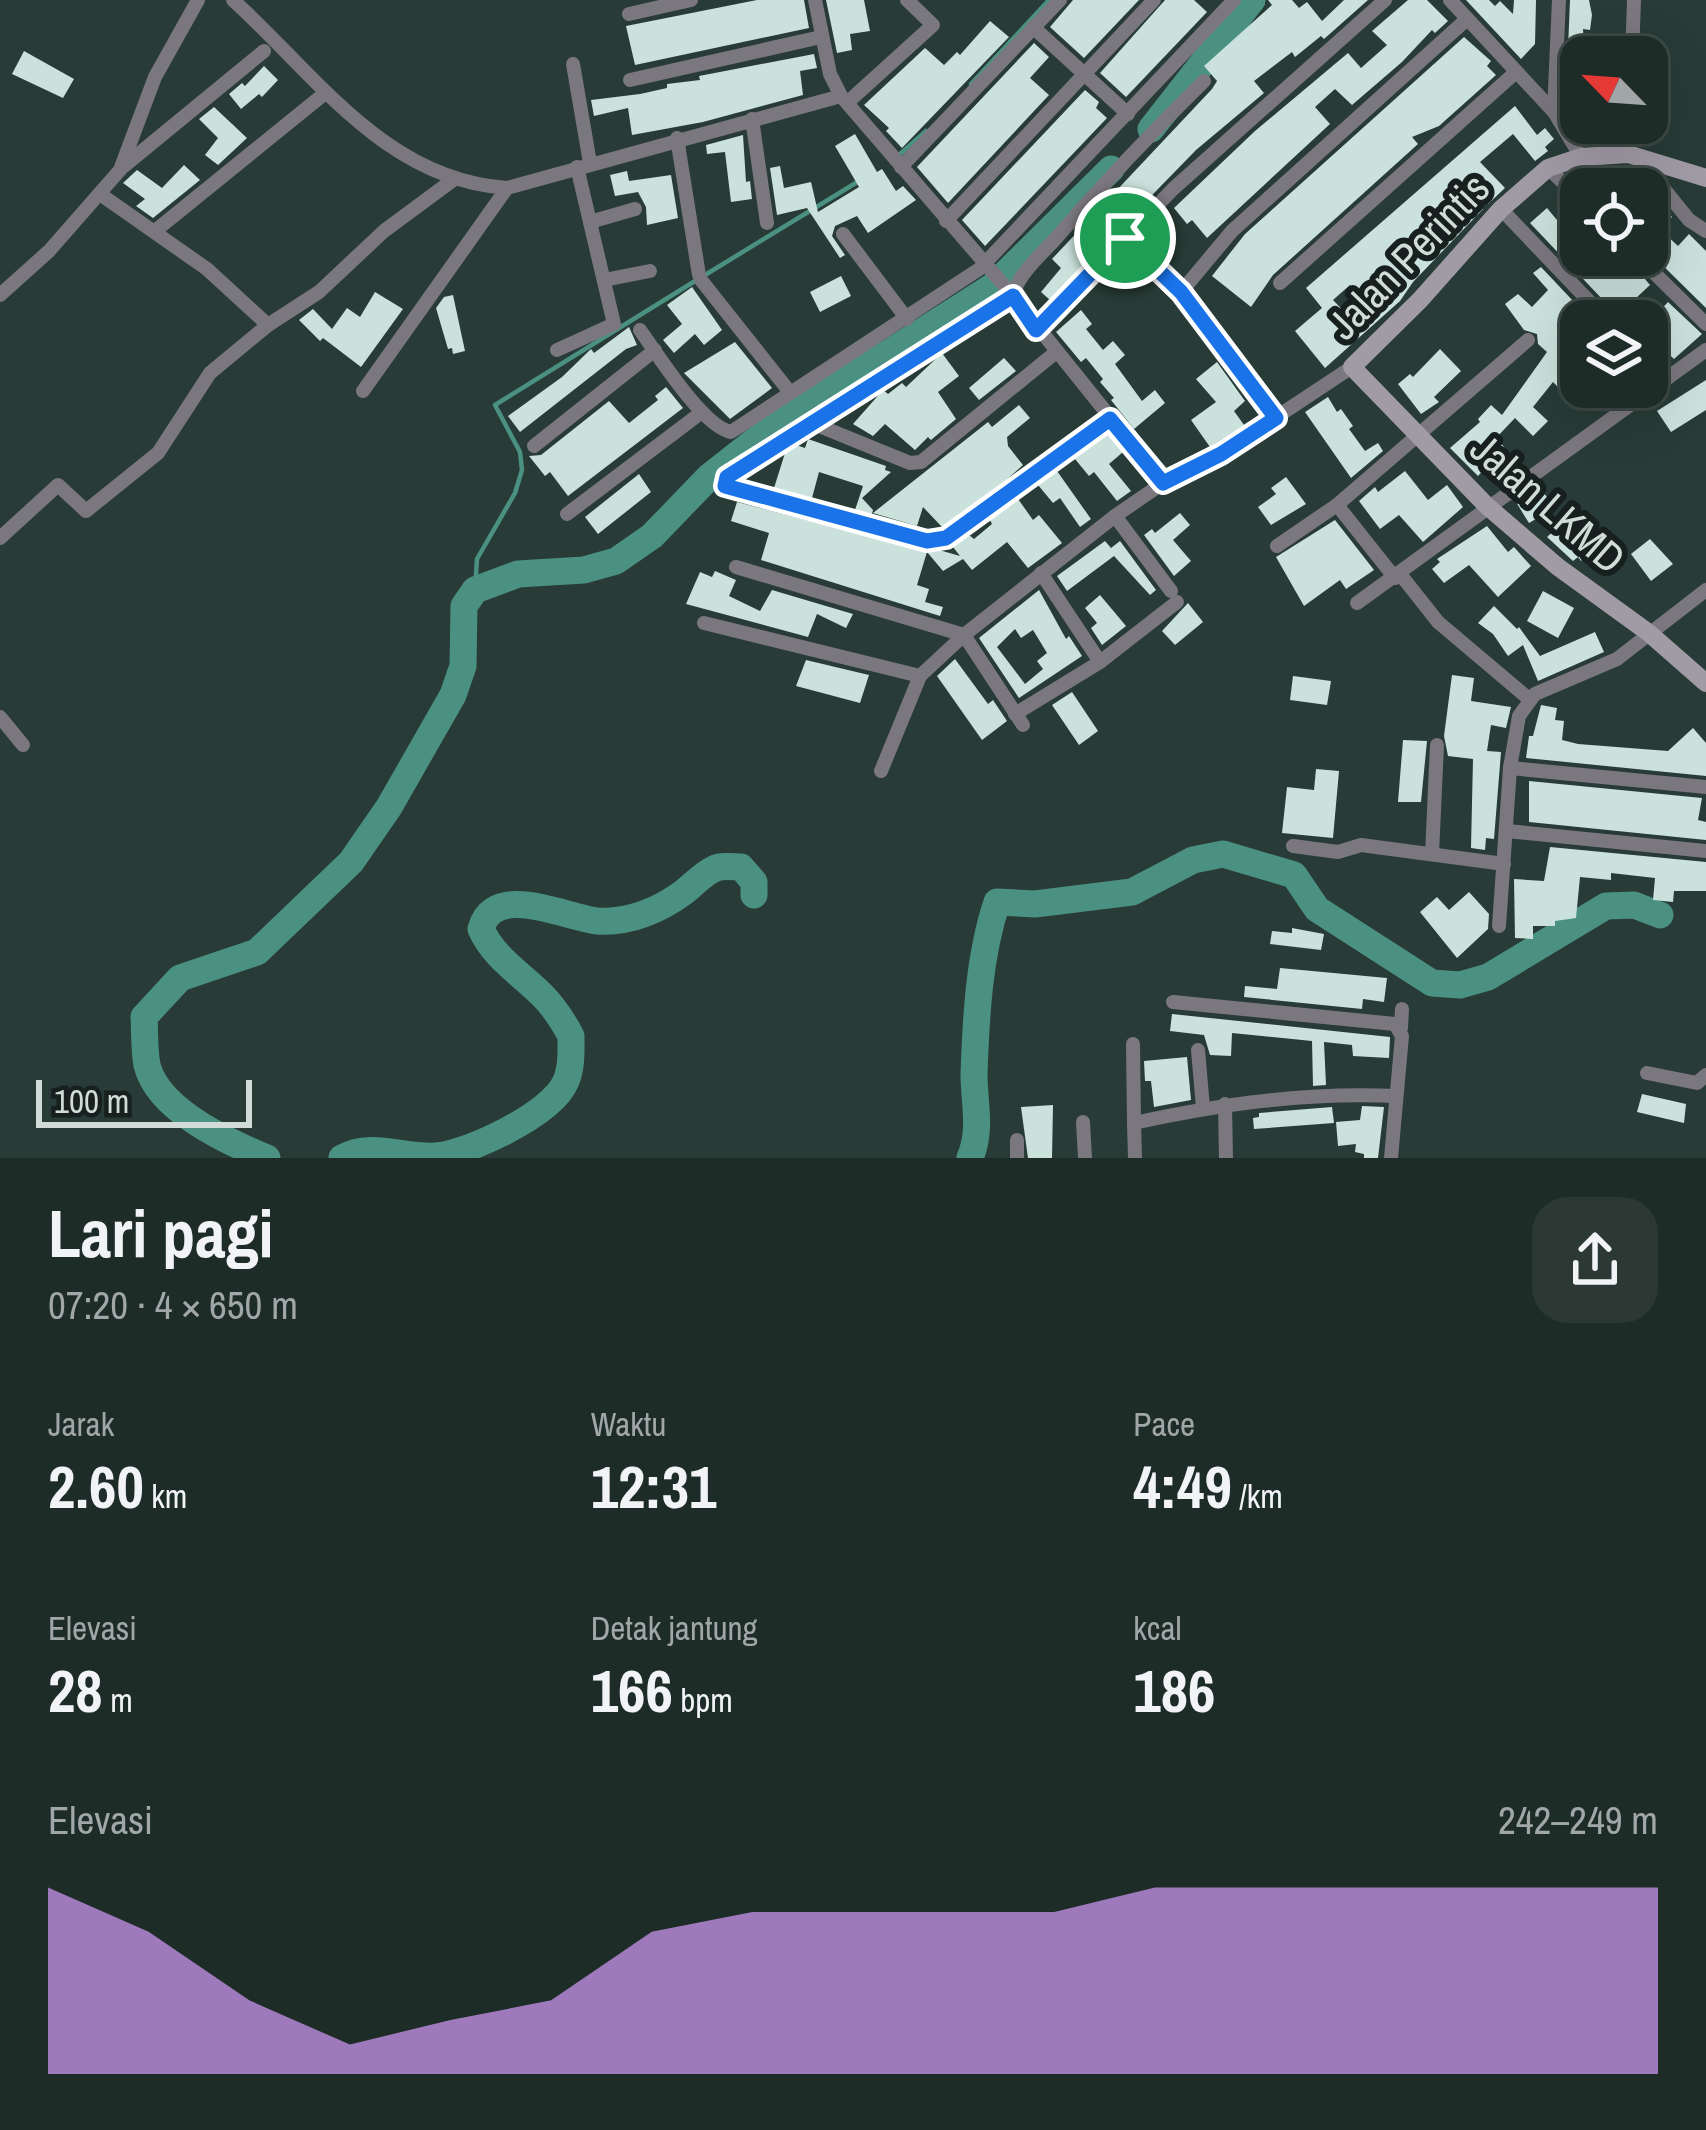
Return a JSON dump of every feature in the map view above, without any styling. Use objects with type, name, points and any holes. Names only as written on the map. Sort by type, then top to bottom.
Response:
[{"type":"street","points":[[120,170],[155,77],[199,0]]},
{"type":"street","points":[[232,0],[277,40],[324,94],[381,140],[453,180],[507,188],[676,138],[845,99],[934,25],[907,0]]},
{"type":"street","points":[[628,14],[691,0]]},
{"type":"street","points":[[815,0],[830,74],[845,99],[1011,293],[1163,483]]},
{"type":"street","points":[[902,167],[1060,0]]},
{"type":"street","points":[[946,221],[1154,0]]},
{"type":"street","points":[[640,330],[702,412],[718,428],[731,432],[986,264],[1234,0]]},
{"type":"street","points":[[1036,330],[1173,189],[1385,0]]},
{"type":"street","points":[[1450,0],[1553,112],[1581,157]]},
{"type":"street","points":[[1553,112],[1559,0]]},
{"type":"street","points":[[1632,36],[1634,0]]},
{"type":"street","points":[[1181,292],[1232,231],[1467,19]]},
{"type":"street","points":[[1033,27],[1128,114]]},
{"type":"street","points":[[630,80],[820,37]]},
{"type":"street","points":[[0,295],[49,251],[120,170],[264,51]]},
{"type":"street","points":[[557,350],[614,324],[590,222],[573,64]]},
{"type":"street","points":[[1280,283],[1516,72]]},
{"type":"street","points":[[1110,419],[946,538],[927,541],[725,486],[727,477],[1011,293],[1098,190],[1204,81]]},
{"type":"street","points":[[155,231],[324,94]]},
{"type":"street","points":[[752,119],[767,224]]},
{"type":"street","points":[[676,138],[700,277],[789,391]]},
{"type":"street","points":[[1631,144],[1632,155],[1689,220],[1706,231]]},
{"type":"street","name":"Jalan Perintis","points":[[920,676],[964,635],[1115,516],[1163,483],[1221,454],[1352,367],[1420,301],[1501,209],[1548,168],[1581,157],[1632,155],[1706,178]]},
{"type":"street","points":[[1548,168],[1560,180]]},
{"type":"street","points":[[0,538],[58,485],[86,511],[158,454],[210,373],[268,325],[319,292],[384,231],[453,180]]},
{"type":"street","points":[[363,391],[507,188]]},
{"type":"street","points":[[100,194],[222,281],[268,325]]},
{"type":"street","points":[[590,222],[635,209]]},
{"type":"street","points":[[1501,209],[1588,300]]},
{"type":"street","points":[[843,234],[907,319]]},
{"type":"street","points":[[1125,238],[1181,292],[1276,418]]},
{"type":"street","points":[[604,280],[650,271]]},
{"type":"street","points":[[1657,276],[1706,324]]},
{"type":"street","points":[[1277,546],[1337,505],[1420,437],[1528,340]]},
{"type":"street","points":[[534,446],[655,350]]},
{"type":"street","points":[[1668,375],[1706,350]]},
{"type":"street","points":[[812,423],[910,463],[921,463],[1055,353]]},
{"type":"street","name":"Jalan LKMD","points":[[1352,367],[1487,506],[1706,683]]},
{"type":"street","points":[[1357,603],[1622,408]]},
{"type":"street","points":[[567,514],[702,412]]},
{"type":"street","points":[[1337,505],[1438,622],[1529,699]]},
{"type":"street","points":[[736,567],[964,635],[1019,719],[1100,662],[1174,596],[1115,516]]},
{"type":"street","points":[[1041,573],[1100,662]]},
{"type":"street","points":[[1499,926],[1510,768],[1519,716],[1529,699],[1617,659],[1706,590]]},
{"type":"street","points":[[704,623],[920,676],[880,771]]},
{"type":"street","points":[[0,717],[22,745]]},
{"type":"street","points":[[1432,854],[1436,745]]},
{"type":"street","points":[[1510,768],[1706,788]]},
{"type":"street","points":[[1507,831],[1706,851]]},
{"type":"street","points":[[1293,846],[1338,852],[1361,845],[1504,864]]},
{"type":"street","points":[[1173,1002],[1401,1028]]},
{"type":"street","points":[[1391,1158],[1402,1009]]},
{"type":"street","points":[[1133,1044],[1136,1158]]},
{"type":"street","points":[[1198,1050],[1203,1108]]},
{"type":"street","points":[[1647,1073],[1697,1082],[1706,1075]]},
{"type":"street","points":[[1134,1123],[1225,1104],[1334,1093],[1396,1096]]},
{"type":"street","points":[[1225,1104],[1226,1158]]},
{"type":"street","points":[[1083,1122],[1084,1158]]},
{"type":"street","points":[[1017,1140],[1017,1158]]},
{"type":"building","points":[[757,0],[804,0],[809,28],[635,65],[626,26]]},
{"type":"building","points":[[826,0],[864,0],[870,31],[850,34],[852,50],[837,53]]},
{"type":"building","points":[[1073,0],[1139,0],[1084,58],[1050,27]]},
{"type":"building","points":[[1165,0],[1194,0],[1207,12],[1126,97],[1100,73]]},
{"type":"building","points":[[1268,0],[1292,0],[1299,8],[1307,2],[1322,21],[1344,0],[1368,0],[1324,39],[1321,36],[1295,57],[1292,52],[1254,81],[1264,93],[1196,150],[1050,300],[1041,292],[1061,268],[1052,259],[1212,89],[1217,81],[1204,66],[1272,5]]},
{"type":"building","points":[[1408,0],[1427,0],[1448,21],[1435,33],[1432,30],[1352,105],[1335,89],[1315,107],[1330,124],[1207,238],[1192,220],[1187,224],[1174,208],[1255,131],[1348,53],[1361,68],[1387,45],[1372,31]]},
{"type":"building","points":[[1466,0],[1489,0],[1495,6],[1500,1],[1513,14],[1514,0],[1536,0],[1535,44],[1521,59]]},
{"type":"building","points":[[1570,0],[1589,0],[1590,30],[1583,29],[1583,36],[1569,36]]},
{"type":"building","points":[[990,21],[1009,37],[902,148],[864,105],[925,48],[944,65],[957,52],[960,55]]},
{"type":"building","points":[[1464,37],[1491,61],[1487,66],[1496,75],[1439,126],[1412,137],[1418,144],[1273,275],[1251,307],[1212,276],[1245,234]]},
{"type":"building","points":[[1034,43],[1049,57],[1030,78],[1049,95],[948,203],[917,167]]},
{"type":"building","points":[[24,51],[74,79],[63,98],[12,74]]},
{"type":"building","points":[[814,54],[817,68],[800,71],[803,95],[632,135],[628,108],[594,116],[591,100],[640,94],[667,88],[667,84],[700,80],[699,76]]},
{"type":"building","points":[[264,66],[278,80],[241,109],[229,94],[242,83],[245,86]]},
{"type":"building","points":[[1085,90],[1107,118],[985,246],[962,220]]},
{"type":"building","points":[[1515,106],[1537,135],[1545,128],[1554,139],[1535,161],[1513,134],[1480,162],[1505,188],[1488,204],[1469,181],[1446,201],[1461,218],[1478,203],[1483,209],[1400,301],[1325,368],[1295,331],[1322,308],[1306,288]],"holes":[[[1350,285],[1376,308],[1358,326],[1333,300]]]},
{"type":"building","points":[[214,107],[247,138],[218,165],[205,155],[218,138],[199,119]]},
{"type":"building","points":[[855,134],[877,172],[882,169],[896,191],[903,186],[916,200],[868,233],[857,216],[835,226],[832,236],[845,255],[840,258],[807,208],[777,215],[770,168],[780,166],[784,188],[811,182],[818,212],[859,187],[835,146]]},
{"type":"building","points":[[743,135],[752,199],[731,202],[725,152],[707,154],[706,145]]},
{"type":"building","points":[[184,165],[200,180],[153,218],[136,206],[145,199],[123,183],[137,170],[162,188]]},
{"type":"building","points":[[627,171],[629,181],[671,175],[678,218],[647,225],[646,207],[638,192],[615,196],[610,175]]},
{"type":"building","points":[[1547,208],[1560,224],[1560,255],[1530,223]]},
{"type":"building","points":[[1689,234],[1706,251],[1706,308],[1668,271],[1668,237],[1678,246]]},
{"type":"building","points":[[1541,267],[1572,300],[1560,300],[1560,387],[1553,382],[1533,407],[1548,421],[1533,436],[1515,418],[1496,438],[1523,468],[1504,483],[1488,465],[1478,476],[1450,448],[1480,422],[1491,405],[1502,415],[1547,352],[1538,344],[1537,334],[1524,330],[1505,304],[1518,294],[1532,307],[1548,290],[1533,273]]},
{"type":"building","points":[[841,276],[851,296],[820,312],[810,292]]},
{"type":"building","points":[[1580,276],[1642,276],[1650,285],[1636,300],[1603,300]]},
{"type":"building","points":[[692,287],[722,330],[704,345],[695,334],[674,353],[663,340],[682,324],[667,305]]},
{"type":"building","points":[[375,292],[403,309],[361,367],[323,338],[320,341],[299,320],[313,309],[332,329],[347,308],[360,317]]},
{"type":"building","points":[[453,295],[465,351],[453,354],[436,308],[444,297]]},
{"type":"building","points":[[1668,302],[1702,334],[1674,359],[1668,353]]},
{"type":"building","points":[[1081,310],[1092,324],[1086,329],[1103,350],[1113,341],[1125,355],[1115,364],[1142,401],[1155,390],[1165,403],[1134,429],[1111,400],[1114,398],[1100,382],[1103,379],[1056,332]]},
{"type":"building","points":[[629,327],[637,345],[520,432],[508,416],[591,349],[594,353]]},
{"type":"building","points":[[735,342],[772,388],[730,419],[684,373]]},
{"type":"building","points":[[1440,349],[1461,371],[1434,397],[1439,402],[1421,414],[1398,384],[1410,374],[1413,377]]},
{"type":"building","points":[[942,353],[959,376],[938,392],[956,419],[931,440],[928,437],[915,450],[885,424],[873,436],[853,424],[883,390],[888,394],[902,383],[906,387]]},
{"type":"building","points":[[1004,358],[1016,371],[979,400],[969,388]]},
{"type":"building","points":[[1217,362],[1245,401],[1234,411],[1244,425],[1210,447],[1191,420],[1216,402],[1196,379]]},
{"type":"building","points":[[1706,380],[1706,410],[1671,432],[1657,411]]},
{"type":"building","points":[[666,387],[683,408],[568,496],[550,472],[545,476],[529,456],[541,455],[609,401],[629,423],[658,400],[655,396]]},
{"type":"building","points":[[1328,397],[1353,426],[1349,429],[1365,451],[1378,443],[1383,451],[1351,478],[1305,412]]},
{"type":"building","points":[[1019,405],[1030,418],[1007,437],[1023,465],[1005,481],[942,527],[923,507],[917,526],[873,513],[988,422],[992,427]]},
{"type":"building","points":[[1109,434],[1123,452],[1109,464],[1131,491],[1117,501],[1094,472],[1089,476],[1075,459]]},
{"type":"building","points":[[808,439],[886,466],[891,472],[862,498],[872,514],[855,510],[863,486],[819,472],[812,498],[774,488],[785,453],[796,445],[805,448]]},
{"type":"building","points":[[1057,471],[1091,519],[1080,527],[1060,498],[1053,503],[1038,485]]},
{"type":"building","points":[[1405,471],[1428,500],[1447,485],[1463,507],[1423,542],[1399,515],[1380,529],[1359,501]]},
{"type":"building","points":[[639,474],[651,492],[598,534],[585,517]]},
{"type":"building","points":[[1286,477],[1306,504],[1271,525],[1258,507],[1276,494],[1271,488]]},
{"type":"building","points":[[1538,485],[1555,508],[1529,523],[1516,502]]},
{"type":"building","points":[[1018,499],[1033,520],[1039,515],[1062,543],[1028,568],[1007,542],[972,570],[963,559],[943,571],[927,552],[960,556],[953,547],[969,535],[974,539]]},
{"type":"building","points":[[737,502],[927,552],[917,585],[929,589],[925,602],[943,607],[940,616],[761,560],[769,533],[731,521]]},
{"type":"building","points":[[1180,513],[1190,525],[1173,540],[1191,561],[1174,576],[1144,535],[1152,529],[1155,533]]},
{"type":"building","points":[[1335,520],[1374,570],[1346,589],[1340,580],[1304,606],[1276,557]]},
{"type":"building","points":[[1566,520],[1597,548],[1581,561],[1578,557],[1573,561],[1547,537]]},
{"type":"building","points":[[1487,526],[1508,552],[1514,547],[1531,566],[1498,597],[1469,565],[1444,583],[1432,569],[1440,562],[1437,559]]},
{"type":"building","points":[[1650,539],[1673,564],[1651,581],[1631,554]]},
{"type":"building","points":[[1105,541],[1111,548],[1120,541],[1156,590],[1150,595],[1114,556],[1067,591],[1057,576]]},
{"type":"building","points":[[715,571],[736,580],[729,596],[760,611],[772,590],[853,614],[846,628],[817,614],[808,637],[686,604],[700,572],[712,577]]},
{"type":"building","points":[[1039,590],[1066,639],[1069,636],[1082,656],[1019,698],[979,638]],"holes":[[[1015,629],[1021,638],[1033,630],[1047,653],[1037,661],[1043,669],[1025,684],[997,647]]]},
{"type":"building","points":[[1543,591],[1574,608],[1558,638],[1527,621]]},
{"type":"building","points":[[1100,595],[1126,626],[1102,645],[1091,628],[1097,623],[1085,608]]},
{"type":"building","points":[[1188,603],[1203,622],[1175,645],[1162,631]]},
{"type":"building","points":[[1494,606],[1519,627],[1540,656],[1595,632],[1604,652],[1538,681],[1523,645],[1508,656],[1493,634],[1478,623]]},
{"type":"building","points":[[955,659],[988,704],[993,700],[1007,721],[982,740],[937,676]]},
{"type":"building","points":[[806,660],[869,675],[860,703],[796,686]]},
{"type":"building","points":[[1452,675],[1474,678],[1471,701],[1511,707],[1506,728],[1491,725],[1487,751],[1501,752],[1494,839],[1486,838],[1485,850],[1471,848],[1473,759],[1448,756],[1444,736]]},
{"type":"building","points":[[1293,676],[1331,681],[1327,705],[1290,700]]},
{"type":"building","points":[[1072,692],[1098,731],[1079,745],[1052,705]]},
{"type":"building","points":[[1541,705],[1557,708],[1555,720],[1564,721],[1562,740],[1578,744],[1668,751],[1693,728],[1706,743],[1706,776],[1526,758]]},
{"type":"building","points":[[1403,740],[1427,741],[1421,802],[1398,802]]},
{"type":"building","points":[[1316,769],[1339,771],[1333,838],[1282,833],[1287,787],[1314,790]]},
{"type":"building","points":[[1529,781],[1702,798],[1698,820],[1706,822],[1706,840],[1529,822]]},
{"type":"building","points":[[1550,847],[1706,862],[1706,891],[1674,891],[1673,902],[1653,900],[1655,878],[1611,873],[1611,880],[1580,877],[1576,918],[1555,921],[1555,926],[1533,926],[1533,939],[1515,938],[1514,879],[1544,881]]},
{"type":"building","points":[[1469,892],[1489,914],[1488,929],[1457,958],[1420,912],[1437,897],[1449,910]]},
{"type":"building","points":[[1292,928],[1324,934],[1321,950],[1270,944],[1272,931],[1292,933]]},
{"type":"building","points":[[1280,968],[1387,978],[1384,1002],[1363,999],[1362,1009],[1244,997],[1245,986],[1277,989]]},
{"type":"building","points":[[1172,1014],[1390,1037],[1389,1058],[1353,1056],[1352,1045],[1324,1042],[1326,1085],[1313,1086],[1312,1041],[1232,1033],[1231,1056],[1210,1055],[1204,1035],[1170,1031]]},
{"type":"building","points":[[1187,1057],[1191,1100],[1154,1107],[1144,1061]]},
{"type":"building","points":[[1642,1094],[1686,1104],[1684,1123],[1637,1112]]},
{"type":"building","points":[[1053,1105],[1052,1158],[1028,1158],[1021,1107]]},
{"type":"building","points":[[1362,1106],[1384,1107],[1378,1158],[1364,1158],[1355,1152],[1356,1144],[1338,1146],[1336,1122],[1360,1120]]},
{"type":"building","points":[[1332,1107],[1334,1123],[1254,1129],[1253,1118],[1259,1113]]},
{"type":"waterway","points":[[971,84],[1049,0]]},
{"type":"waterway","points":[[1151,129],[1252,0]]},
{"type":"waterway","points":[[899,155],[926,131]]},
{"type":"waterway","points":[[267,1158],[196,1122],[165,1096],[147,1065],[144,1017],[180,978],[257,952],[351,862],[389,807],[453,695],[463,666],[464,606],[475,590],[518,574],[584,570],[616,561],[652,536],[710,476],[771,428],[992,287],[1111,169]]},
{"type":"waterway","points":[[705,275],[859,181]]},
{"type":"waterway","points":[[475,590],[477,559],[515,493],[522,470],[520,452],[495,405],[695,281]]},
{"type":"waterway","points":[[970,1158],[977,1127],[974,1074],[980,987],[997,902],[1035,904],[1132,892],[1193,860],[1223,854],[1294,875],[1317,909],[1432,983],[1460,985],[1488,977],[1606,906],[1634,905],[1660,915]]},
{"type":"waterway","points":[[342,1158],[376,1150],[435,1156],[467,1148],[526,1119],[565,1083],[571,1036],[550,1004],[500,957],[481,929],[488,915],[500,907],[532,906],[598,921],[621,920],[665,904],[706,873],[724,867],[741,867],[754,882],[754,895]]},
{"type":"route","points":[[1125,238],[1181,292],[1276,418],[1221,454],[1163,483],[1110,419],[946,538],[927,541],[725,486],[727,477],[1013,296],[1036,330],[1125,238]]}]
